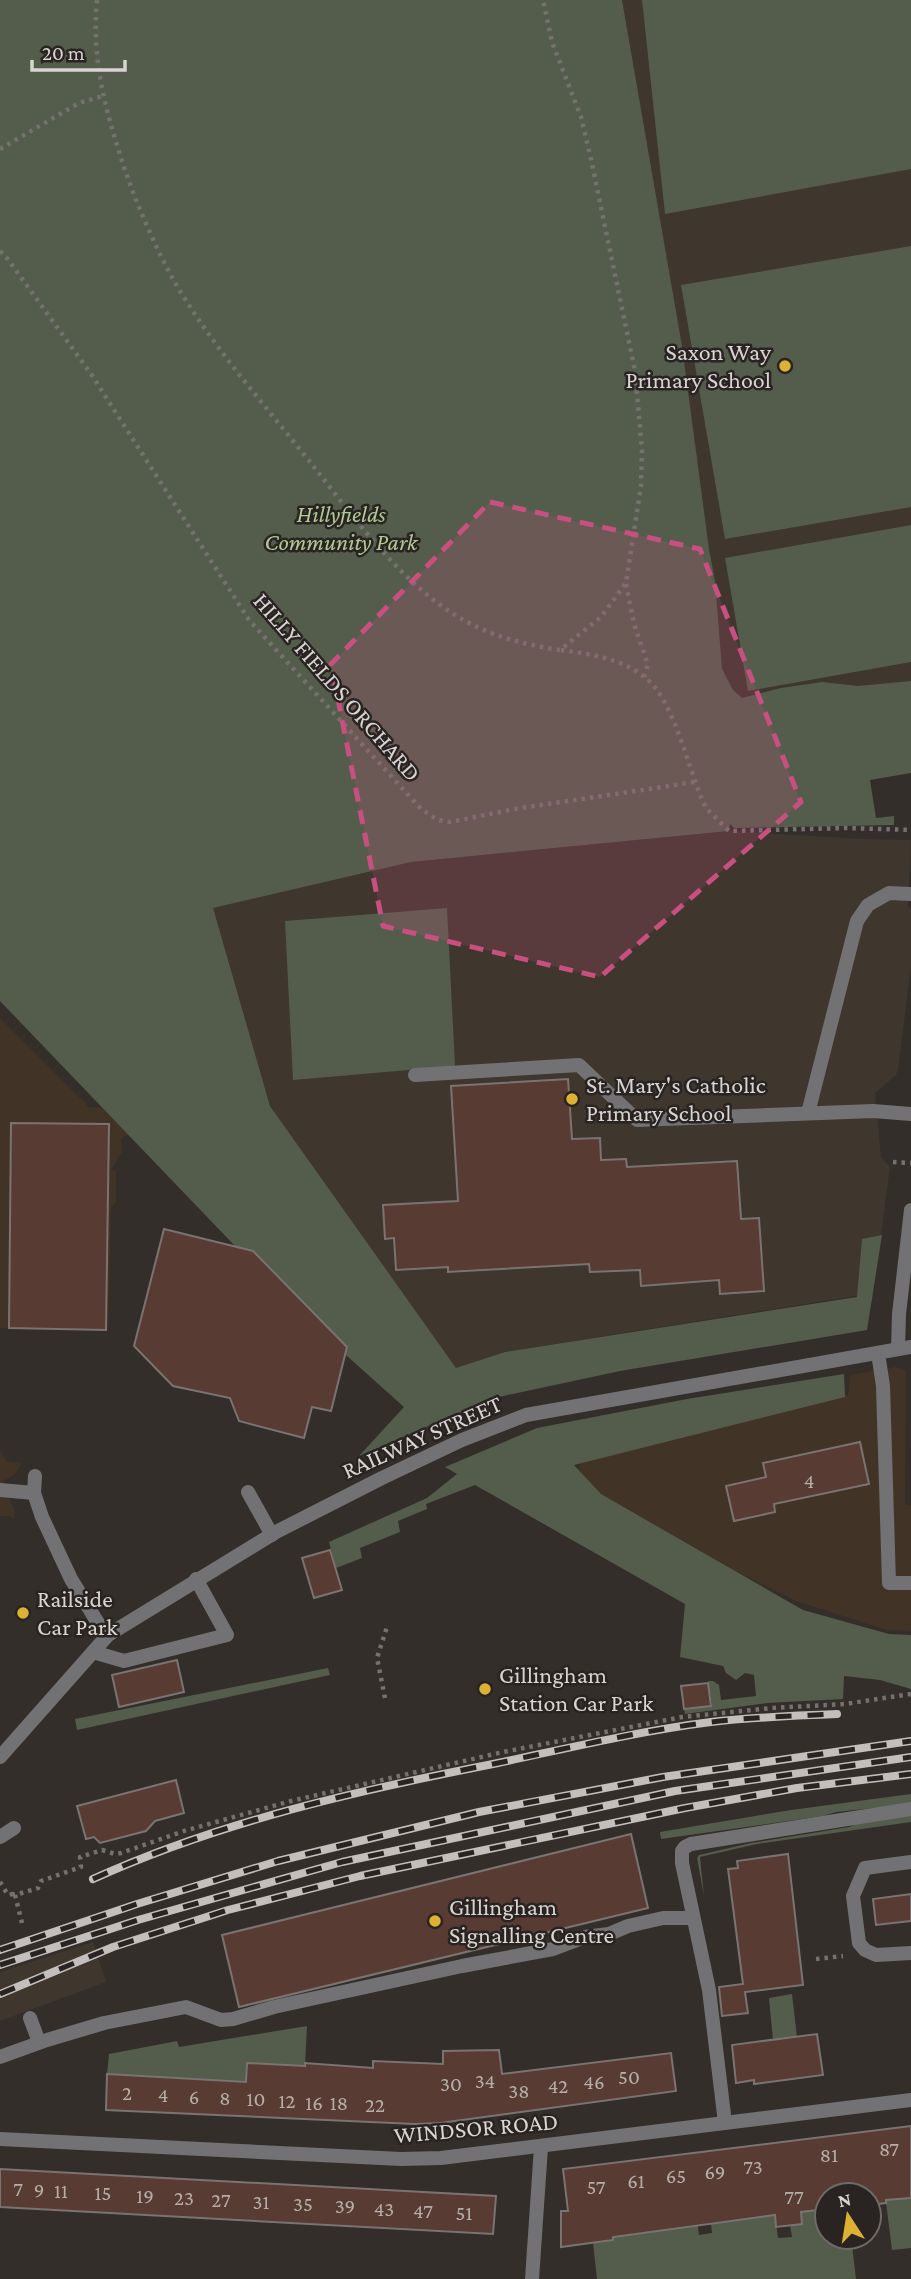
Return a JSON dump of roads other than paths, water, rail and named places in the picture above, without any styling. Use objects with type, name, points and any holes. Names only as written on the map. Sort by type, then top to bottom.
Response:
[{"type":"street","points":[[808,1113],[857,921],[868,905],[889,892],[911,894]]},
{"type":"street","points":[[415,1074],[579,1065],[637,1120],[873,1111],[911,1114]]},
{"type":"street","points":[[905,1348],[899,1314],[911,1210]]},
{"type":"street","name":"RAILWAY STREET","points":[[0,1756],[108,1635],[272,1535],[462,1440],[526,1415],[905,1348]]},
{"type":"street","points":[[878,1353],[883,1386],[889,1583],[911,1583]]},
{"type":"street","points":[[35,1476],[34,1493],[42,1517],[71,1579],[108,1635]]},
{"type":"street","points":[[0,1490],[34,1493]]},
{"type":"street","points":[[248,1492],[272,1535]]},
{"type":"street","points":[[93,1651],[124,1661],[227,1634],[196,1579]]},
{"type":"street","points":[[725,2123],[709,1990],[682,1851],[686,1846],[777,1829],[911,1809]]},
{"type":"street","points":[[0,1837],[14,1828]]},
{"type":"street","points":[[911,1862],[865,1868],[853,1896],[856,1935],[862,1947],[881,1956],[911,1953]]},
{"type":"street","points":[[0,2057],[39,2042],[102,2024],[183,2008],[222,2020],[233,2019],[274,2007],[554,1949],[585,1937],[607,1935],[628,1926],[663,1918],[693,1918]]},
{"type":"street","points":[[30,2018],[39,2042]]},
{"type":"street","name":"WINDSOR ROAD","points":[[0,2139],[401,2159],[441,2158],[911,2099]]},
{"type":"street","points":[[533,2279],[541,2147]]},
{"type":"railway","points":[[93,1879],[141,1858],[241,1824],[394,1784],[684,1726],[742,1719],[837,1714]]},
{"type":"railway","points":[[0,1950],[278,1861],[479,1812],[663,1777],[911,1741]]},
{"type":"railway","points":[[0,1965],[138,1920],[342,1862],[675,1791],[911,1757]]},
{"type":"railway","points":[[0,1994],[113,1947],[228,1910],[360,1876],[685,1808],[797,1788],[911,1774]]},
{"type":"place","name":"Saxon Way Primary School","points":[[785,366]]},
{"type":"place","name":"St. Mary's Catholic Primary School","points":[[572,1099]]},
{"type":"place","name":"Railside Car Park","points":[[23,1613]]},
{"type":"place","name":"Gillingham Station Car Park","points":[[485,1689]]},
{"type":"place","name":"Gillingham Signalling Centre","points":[[435,1921]]},
{"type":"park label","name":"Hillyfields Community Park","points":[[341,528]]}]
